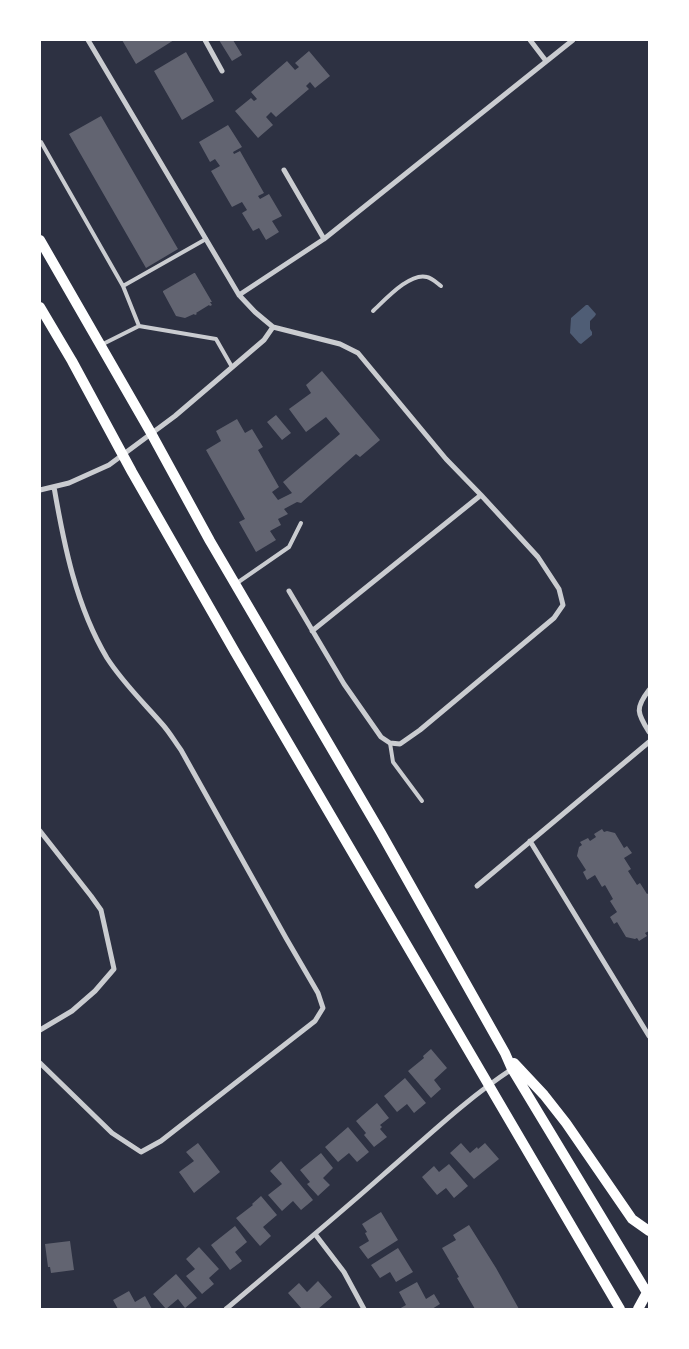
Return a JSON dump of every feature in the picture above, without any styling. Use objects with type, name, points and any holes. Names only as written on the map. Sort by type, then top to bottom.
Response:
[{"type":"main road","points":[[40,240],[102,345],[235,585],[382,833],[505,1053],[512,1069],[648,1292],[638,1309]]},
{"type":"main road","points":[[40,307],[72,361],[122,454],[327,810],[620,1309]]},
{"type":"main road","points":[[505,1053],[544,1095],[566,1123],[632,1219],[649,1231]]},
{"type":"street","points":[[88,40],[239,295],[273,327],[340,344],[358,353],[446,459],[538,557],[559,589],[562,605],[554,618],[420,730],[400,744],[390,743],[381,738],[344,684],[288,592]]},
{"type":"street","points":[[205,40],[222,71]]},
{"type":"street","points":[[530,40],[546,62]]},
{"type":"street","points":[[239,295],[324,239],[573,40]]},
{"type":"street","points":[[284,170],[324,239]]},
{"type":"street","points":[[40,490],[69,483],[105,466],[175,416],[264,340],[273,327]]},
{"type":"street","points":[[40,1063],[112,1133],[141,1152],[161,1141],[315,1020],[324,1008],[318,993],[181,750],[164,727],[127,686],[107,658],[93,631],[76,586],[63,537],[54,487]]},
{"type":"street","points":[[312,631],[481,495]]},
{"type":"street","points":[[649,690],[640,702],[640,718],[649,732]]},
{"type":"street","points":[[477,886],[649,742]]},
{"type":"street","points":[[40,831],[101,910],[114,969],[95,991],[72,1011],[40,1030]]},
{"type":"street","points":[[530,841],[649,1036]]},
{"type":"street","points":[[226,1309],[469,1100],[512,1069]]},
{"type":"street","points":[[315,1234],[344,1272],[364,1309]]},
{"type":"lane","points":[[40,142],[123,286],[139,326]]},
{"type":"lane","points":[[123,286],[206,239]]},
{"type":"lane","points":[[373,311],[409,280],[418,276],[428,277],[441,286]]},
{"type":"lane","points":[[102,345],[139,326],[216,339],[232,367]]},
{"type":"lane","points":[[235,585],[289,547],[301,523]]},
{"type":"lane","points":[[390,743],[393,762],[422,801]]},
{"type":"water","points":[[586,305],[596,314],[590,321],[592,335],[581,344],[570,333],[571,318]]},
{"type":"building","points":[[122,40],[174,40],[136,64]]},
{"type":"building","points":[[219,40],[233,40],[242,55],[232,61]]},
{"type":"building","points":[[309,51],[330,76],[315,88],[310,82],[306,86],[309,89],[276,117],[271,112],[266,117],[273,125],[258,138],[235,111],[251,98],[254,101],[257,99],[251,92],[287,61],[295,70],[299,67],[295,63]]},
{"type":"building","points":[[186,52],[214,101],[182,120],[154,71]]},
{"type":"building","points":[[101,116],[178,249],[146,268],[69,134]]},
{"type":"building","points":[[228,125],[242,147],[233,152],[234,154],[240,151],[264,193],[258,196],[260,199],[269,194],[282,216],[272,221],[279,232],[266,240],[259,228],[253,231],[242,213],[247,210],[242,202],[232,207],[211,171],[220,166],[215,159],[210,162],[199,142]]},
{"type":"building","points":[[194,273],[212,305],[209,305],[195,315],[185,318],[176,316],[163,291]]},
{"type":"building","points":[[322,371],[380,440],[360,457],[356,454],[301,503],[297,502],[284,509],[288,514],[278,519],[281,525],[270,531],[276,540],[256,552],[239,522],[245,519],[206,450],[221,441],[216,431],[237,419],[245,433],[252,429],[263,447],[258,450],[279,487],[272,492],[278,500],[292,493],[283,482],[340,434],[326,417],[306,432],[289,409],[311,393],[306,385]]},
{"type":"building","points":[[276,415],[291,433],[282,440],[267,422]]},
{"type":"building","points":[[602,829],[604,832],[615,833],[624,848],[627,846],[632,853],[624,858],[631,869],[628,871],[637,885],[640,883],[647,894],[649,893],[649,931],[645,933],[647,936],[639,941],[637,938],[626,937],[617,922],[614,924],[610,917],[617,912],[610,901],[613,899],[605,885],[602,887],[595,875],[587,880],[583,872],[586,870],[577,856],[579,847],[582,845],[580,842],[588,838],[590,841],[596,837],[594,834]]},
{"type":"building","points":[[431,1049],[447,1068],[434,1080],[441,1089],[431,1098],[408,1071],[424,1058],[423,1056]]},
{"type":"building","points":[[405,1078],[426,1103],[414,1113],[407,1104],[397,1112],[384,1096]]},
{"type":"building","points":[[377,1103],[389,1118],[380,1125],[382,1127],[380,1129],[387,1137],[374,1147],[356,1121]]},
{"type":"building","points":[[348,1127],[369,1152],[357,1162],[349,1153],[338,1162],[325,1147]]},
{"type":"building","points":[[198,1143],[220,1172],[194,1193],[179,1172],[194,1161],[186,1152]]},
{"type":"building","points":[[461,1143],[470,1153],[485,1143],[499,1159],[474,1179],[450,1153]]},
{"type":"building","points":[[321,1153],[333,1168],[323,1178],[330,1185],[318,1196],[307,1184],[310,1182],[300,1170]]},
{"type":"building","points":[[281,1161],[313,1200],[301,1210],[293,1201],[282,1211],[268,1195],[282,1184],[270,1171]]},
{"type":"building","points":[[449,1164],[468,1186],[454,1198],[446,1188],[437,1195],[422,1177],[434,1166],[439,1172]]},
{"type":"building","points":[[261,1196],[277,1215],[263,1227],[271,1236],[260,1246],[236,1218]]},
{"type":"building","points":[[381,1212],[398,1240],[368,1259],[359,1247],[369,1241],[365,1233],[367,1232],[362,1224]]},
{"type":"building","points":[[469,1225],[519,1309],[475,1309],[442,1248],[456,1240],[453,1235]]},
{"type":"building","points":[[235,1226],[247,1242],[235,1252],[242,1261],[230,1270],[211,1245]]},
{"type":"building","points":[[70,1241],[74,1270],[51,1273],[50,1267],[48,1267],[45,1244]]},
{"type":"building","points":[[199,1247],[219,1269],[209,1278],[214,1284],[202,1294],[186,1276],[195,1269],[186,1259]]},
{"type":"building","points":[[398,1248],[413,1272],[396,1282],[390,1272],[380,1278],[371,1265]]},
{"type":"building","points":[[176,1274],[197,1298],[185,1308],[178,1299],[166,1309],[153,1294]]},
{"type":"building","points":[[318,1281],[332,1297],[318,1309],[302,1309],[288,1293],[299,1283],[307,1292]]},
{"type":"building","points":[[417,1282],[426,1299],[434,1294],[440,1304],[432,1309],[399,1309],[406,1305],[399,1292]]},
{"type":"building","points":[[129,1291],[135,1302],[145,1296],[152,1309],[118,1309],[113,1300]]}]
